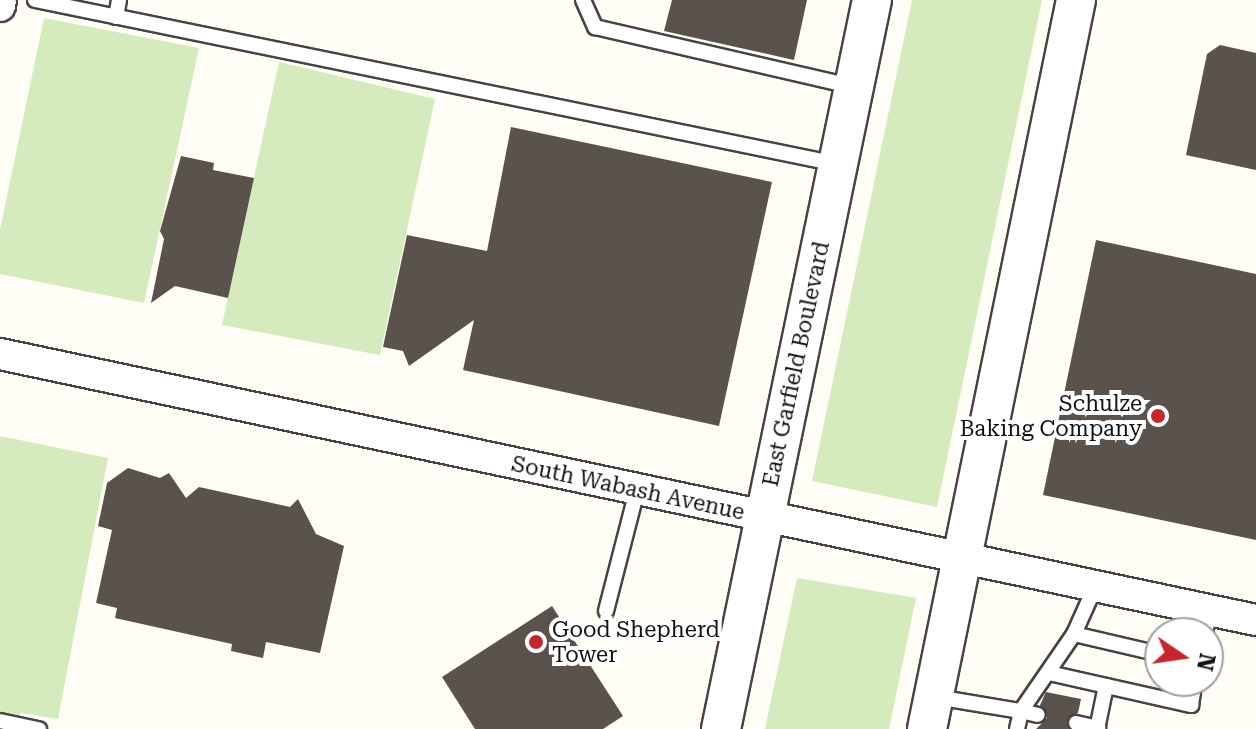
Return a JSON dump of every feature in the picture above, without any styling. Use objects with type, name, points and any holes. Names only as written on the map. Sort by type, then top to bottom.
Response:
[{"type":"street","name":"East Garfield Boulevard","points":[[721,729],[872,0]]},
{"type":"street","points":[[931,713],[1076,0]]},
{"type":"street","name":"South Wabash Avenue","points":[[0,354],[1095,587],[1192,617]]},
{"type":"street","name":"South Wabash Avenue","points":[[1224,621],[1256,620]]},
{"type":"lane","points":[[35,0],[838,164]]},
{"type":"lane","points":[[116,17],[119,0]]},
{"type":"lane","points":[[583,0],[595,27],[854,87]]},
{"type":"lane","points":[[606,611],[637,490]]},
{"type":"lane","points":[[1017,729],[1021,711],[1074,634],[1095,587]]},
{"type":"lane","points":[[1074,634],[1144,650]]},
{"type":"lane","points":[[1049,673],[1144,694]]},
{"type":"lane","points":[[1076,723],[1098,728],[1106,686]]},
{"type":"lane","points":[[1155,697],[1191,705],[1192,697]]},
{"type":"lane","points":[[931,713],[1021,711],[1038,715]]},
{"type":"lane","points":[[0,721],[39,729]]},
{"type":"green space","points":[[912,0],[1042,0],[937,507],[812,481]]},
{"type":"green space","points":[[44,18],[199,48],[144,303],[0,274],[0,230]]},
{"type":"green space","points":[[279,62],[435,99],[380,355],[222,325]]},
{"type":"green space","points":[[0,436],[108,458],[58,719],[21,713],[17,729],[0,729]]},
{"type":"green space","points":[[797,578],[916,598],[889,729],[765,729]]},
{"type":"building","points":[[672,0],[807,0],[794,60],[664,31]]},
{"type":"building","points":[[1220,45],[1256,53],[1256,170],[1186,155],[1207,54]]},
{"type":"building","points":[[511,127],[772,182],[719,426],[463,370],[474,320],[409,366],[403,351],[383,347],[407,235],[487,251]]},
{"type":"building","points":[[181,156],[214,163],[213,170],[254,178],[228,298],[175,286],[151,303],[164,239],[160,231]]},
{"type":"building","name":"Schulze Baking Company","points":[[1096,240],[1256,274],[1256,540],[1043,495]]},
{"type":"building","points":[[128,468],[160,478],[169,473],[186,498],[199,487],[290,507],[298,499],[316,534],[344,546],[320,653],[266,642],[263,658],[231,651],[232,644],[115,618],[117,608],[96,603],[112,530],[98,526],[107,483]]},
{"type":"building","name":"Good Shepherd Tower","points":[[552,606],[623,716],[603,729],[475,729],[442,677]]},
{"type":"building","points":[[1046,692],[1081,699],[1078,713],[1067,720],[1068,729],[1036,729],[1047,718],[1040,705]]},
{"type":"place","name":"Schulze Baking Company","points":[[1158,416]]},
{"type":"place","name":"Good Shepherd Tower","points":[[536,642]]}]
